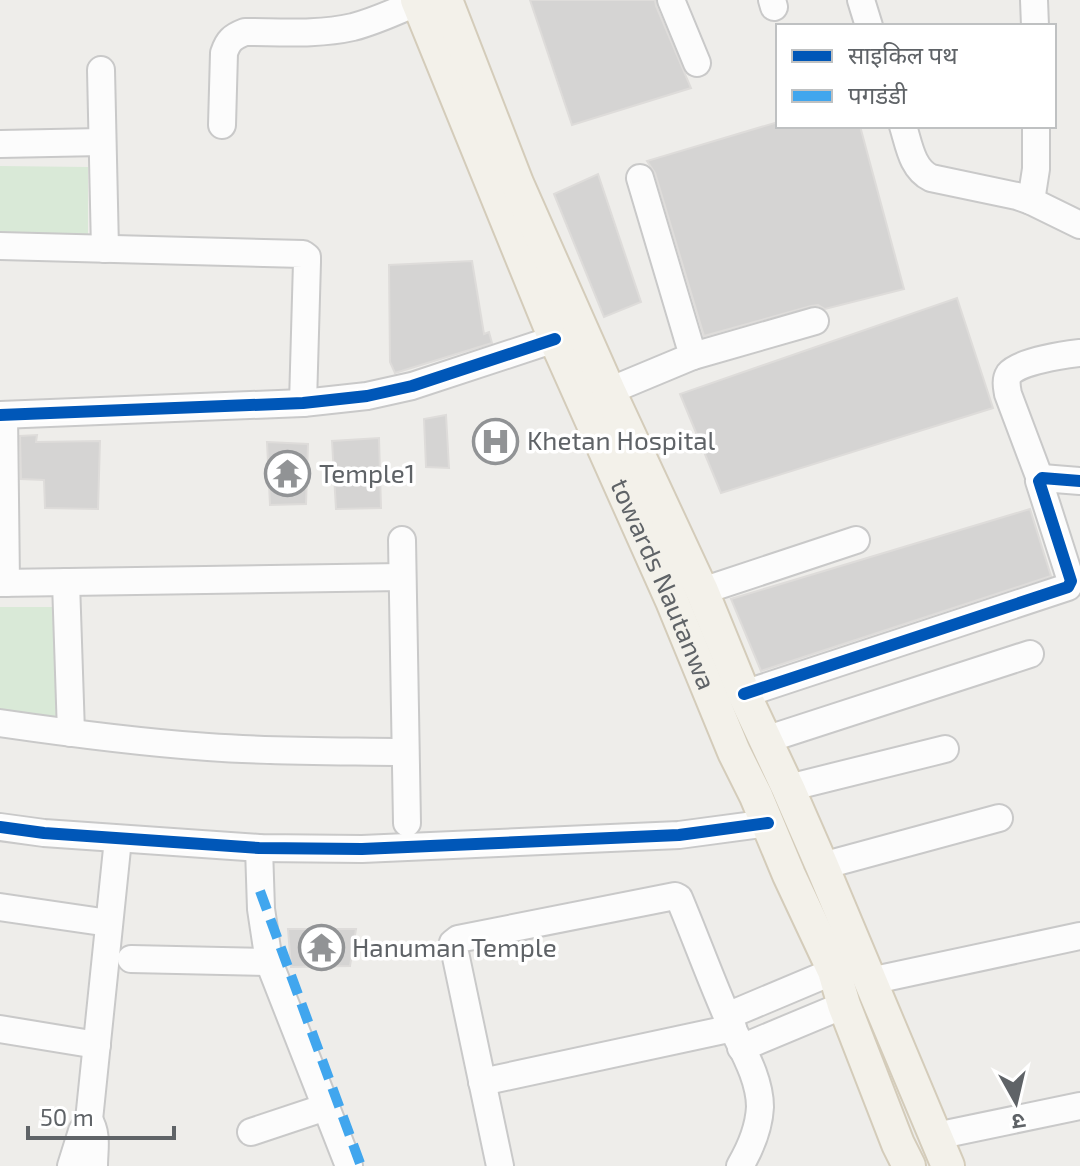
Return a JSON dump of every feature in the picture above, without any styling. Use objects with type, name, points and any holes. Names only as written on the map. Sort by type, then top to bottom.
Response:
[{"type":"main road","name":"towards Nautanwa","points":[[427,1],[555,339],[672,601],[734,752],[834,971],[844,1005],[909,1166]]},
{"type":"main road","points":[[427,1],[517,183],[702,591],[948,1166]]},
{"type":"street","points":[[671,0],[697,63]]},
{"type":"street","points":[[861,0],[868,24]]},
{"type":"street","points":[[1034,0],[1035,24]]},
{"type":"street","points":[[222,125],[224,53],[234,36],[245,32],[326,31],[350,27],[427,1]]},
{"type":"street","points":[[101,70],[105,249]]},
{"type":"street","points":[[904,128],[916,167],[922,174],[1017,196],[1080,225]]},
{"type":"street","points":[[1031,201],[1036,169],[1036,128]]},
{"type":"street","points":[[0,144],[102,142]]},
{"type":"street","points":[[640,178],[693,356]]},
{"type":"street","points":[[0,246],[303,254],[307,262],[303,403]]},
{"type":"street","points":[[609,391],[693,356],[815,321]]},
{"type":"street","points":[[402,577],[3,583],[2,415],[303,403],[367,396],[412,386],[555,339]]},
{"type":"street","points":[[744,694],[1068,587],[1071,581],[1040,479],[1008,394],[1007,382],[1010,373],[1019,368],[1053,357],[1080,353]]},
{"type":"street","points":[[1040,479],[1080,481]]},
{"type":"street","points":[[402,540],[407,823]]},
{"type":"street","points":[[702,591],[856,540]]},
{"type":"street","points":[[66,582],[71,733]]},
{"type":"street","points":[[765,740],[1030,654]]},
{"type":"street","points":[[0,723],[130,740],[225,748],[405,752]]},
{"type":"street","points":[[788,788],[945,749]]},
{"type":"street","points":[[822,866],[999,818]]},
{"type":"street","points":[[0,827],[118,839],[259,848],[362,849],[663,836],[768,823]]},
{"type":"street","points":[[71,1166],[82,1131],[89,1120],[118,839]]},
{"type":"street","points":[[259,848],[261,909],[269,962],[349,1166]]},
{"type":"street","points":[[260,891],[361,1166]]},
{"type":"street","points":[[500,1166],[453,943],[458,939],[677,896],[759,1095],[758,1121],[740,1166]]},
{"type":"street","points":[[0,907],[109,923]]},
{"type":"street","points":[[870,981],[1080,936]]},
{"type":"street","points":[[131,959],[269,962]]},
{"type":"street","points":[[734,1031],[834,971]]},
{"type":"street","points":[[482,1082],[734,1031],[844,1005]]},
{"type":"street","points":[[0,1029],[97,1045]]},
{"type":"street","points":[[936,1136],[1080,1106]]},
{"type":"street","points":[[251,1132],[326,1107]]},
{"type":"street","points":[[89,1120],[95,1135],[94,1166]]},
{"type":"green space","points":[[0,166],[88,167],[88,238],[0,238]]},
{"type":"green space","points":[[0,607],[54,607],[56,723],[0,716]]},
{"type":"building","points":[[530,0],[655,0],[691,88],[572,125]]},
{"type":"building","points":[[776,123],[776,128],[861,128],[904,289],[825,309],[818,305],[811,306],[704,336],[655,173],[647,161]]},
{"type":"building","points":[[598,174],[641,302],[604,317],[554,194]]},
{"type":"building","points":[[472,261],[484,334],[489,332],[492,343],[395,373],[390,362],[389,265]]},
{"type":"building","points":[[957,298],[993,408],[721,493],[680,394]]},
{"type":"building","points":[[446,415],[449,468],[426,467],[424,419]]},
{"type":"building","points":[[37,435],[36,442],[100,441],[98,509],[45,508],[44,480],[21,479],[20,436]]},
{"type":"building","points":[[379,438],[381,508],[336,509],[332,441]]},
{"type":"building","name":"Temple1","points":[[267,442],[308,444],[306,504],[270,505]]},
{"type":"building","points":[[1030,509],[1051,576],[761,671],[731,599]]},
{"type":"building","name":"Hanuman Temple","points":[[288,929],[356,929],[350,966],[291,967]]},
{"type":"marked path","points":[[260,891],[361,1166]]},
{"type":"cycle path","points":[[0,415],[303,403],[367,396],[412,386],[555,339]]},
{"type":"cycle path","points":[[744,694],[1068,587],[1071,581],[1039,481],[1042,478],[1080,481]]},
{"type":"cycle path","points":[[0,827],[44,833],[259,848],[362,849],[679,835],[768,823]]},
{"type":"place","name":"Khetan Hospital","points":[[496,441]]},
{"type":"place","name":"Temple1","points":[[288,474]]},
{"type":"place","name":"Hanuman Temple","points":[[321,948]]}]
